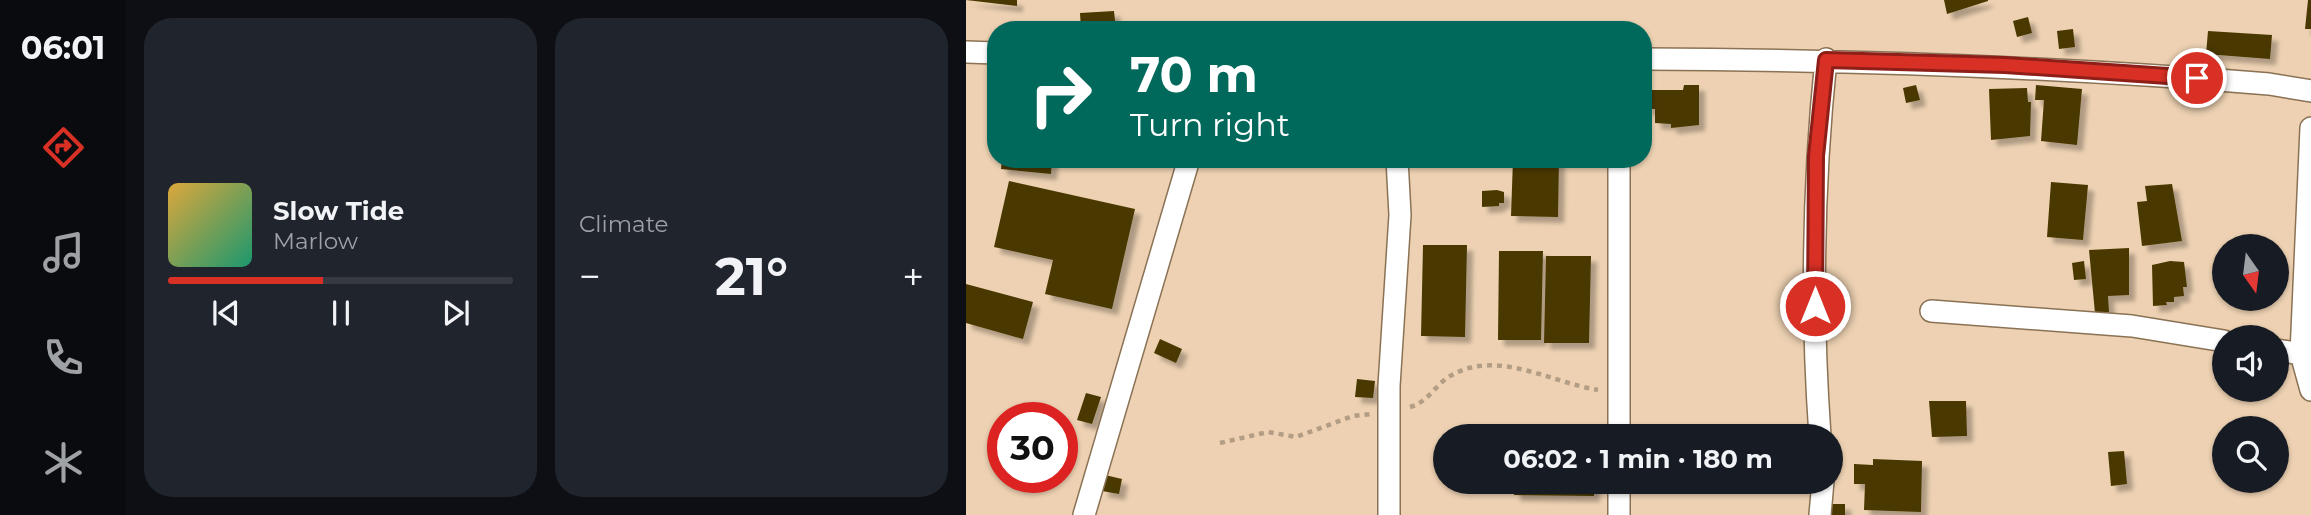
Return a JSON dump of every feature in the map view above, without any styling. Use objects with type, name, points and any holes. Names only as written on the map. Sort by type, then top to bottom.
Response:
[{"type":"street","points":[[966,52],[987,53]]},
{"type":"street","points":[[1652,59],[1826,60],[2136,73],[2269,84],[2311,91]]},
{"type":"street","points":[[1820,424],[1815,306],[1816,156],[1826,60]]},
{"type":"street","points":[[2311,128],[2301,354],[2311,390]]},
{"type":"street","points":[[1084,515],[1186,168]]},
{"type":"street","points":[[1389,515],[1388,412],[1400,215],[1397,168]]},
{"type":"street","points":[[1619,168],[1619,424]]},
{"type":"street","points":[[1931,311],[2133,326],[2212,339]]},
{"type":"street","points":[[2289,352],[2301,354]]},
{"type":"street","points":[[1619,494],[1619,515]]},
{"type":"street","points":[[1820,515],[1822,494]]},
{"type":"path","points":[[1220,443],[1268,432],[1296,437],[1353,416],[1388,412],[1419,404],[1450,375],[1468,369],[1494,366],[1535,371],[1572,386],[1619,394]]},
{"type":"building","points":[[966,0],[1017,0],[1017,6]]},
{"type":"building","points":[[1944,0],[1988,0],[1988,1],[1947,14]]},
{"type":"building","points":[[2308,0],[2311,0],[2311,29],[2305,29]]},
{"type":"building","points":[[1114,11],[1115,21],[1080,21],[1080,13]]},
{"type":"building","points":[[2028,17],[2032,33],[2017,37],[2013,21]]},
{"type":"building","points":[[2073,29],[2075,47],[2059,49],[2057,31]]},
{"type":"building","points":[[2208,31],[2272,35],[2270,59],[2206,54]]},
{"type":"building","points":[[1684,85],[1699,85],[1699,125],[1671,128],[1671,124],[1655,123],[1652,90],[1683,90]]},
{"type":"building","points":[[1916,85],[1920,100],[1906,103],[1903,88]]},
{"type":"building","points":[[2036,85],[2082,89],[2077,145],[2041,141],[2044,100],[2035,100]]},
{"type":"building","points":[[2027,88],[2028,102],[2031,102],[2030,136],[1991,140],[1989,89]]},
{"type":"building","points":[[1001,168],[1051,168],[1051,174]]},
{"type":"building","points":[[1513,168],[1559,168],[1558,217],[1511,216]]},
{"type":"building","points":[[1009,181],[1135,209],[1112,309],[1045,294],[1053,260],[994,247]]},
{"type":"building","points":[[2051,182],[2088,185],[2083,240],[2047,237]]},
{"type":"building","points":[[2172,184],[2182,241],[2142,246],[2137,202],[2147,201],[2145,186]]},
{"type":"building","points":[[1482,191],[1504,192],[1504,203],[1482,207]]},
{"type":"building","points":[[1423,245],[1467,245],[1465,337],[1421,336]]},
{"type":"building","points":[[2129,248],[2129,295],[2108,296],[2109,312],[2095,313],[2089,250]]},
{"type":"building","points":[[1499,251],[1543,251],[1541,340],[1498,340]]},
{"type":"building","points":[[1546,256],[1591,256],[1589,343],[1544,343]]},
{"type":"building","points":[[2084,261],[2086,279],[2074,280],[2072,263]]},
{"type":"building","points":[[2170,261],[2184,262],[2187,287],[2183,287],[2184,296],[2174,297],[2174,302],[2166,302],[2167,305],[2153,306],[2152,265]]},
{"type":"building","points":[[966,284],[1033,302],[1023,339],[966,323]]},
{"type":"building","points":[[1160,339],[1182,349],[1176,363],[1154,353]]},
{"type":"building","points":[[1357,379],[1375,381],[1373,398],[1355,397]]},
{"type":"building","points":[[1086,393],[1101,397],[1092,424],[1078,420]]},
{"type":"building","points":[[1929,401],[1966,401],[1967,436],[1932,437]]},
{"type":"building","points":[[2124,451],[2127,484],[2111,486],[2108,452]]},
{"type":"building","points":[[1873,459],[1922,461],[1921,512],[1864,510],[1865,484],[1854,484],[1854,464],[1873,465]]},
{"type":"building","points":[[1105,475],[1122,479],[1119,494],[1102,491]]},
{"type":"building","points":[[1594,494],[1594,496],[1514,495]]},
{"type":"building","points":[[1831,504],[1845,504],[1845,515],[1830,515]]},
{"type":"route","points":[[1815,306],[1816,156],[1826,60],[2005,65],[2197,78]]}]
